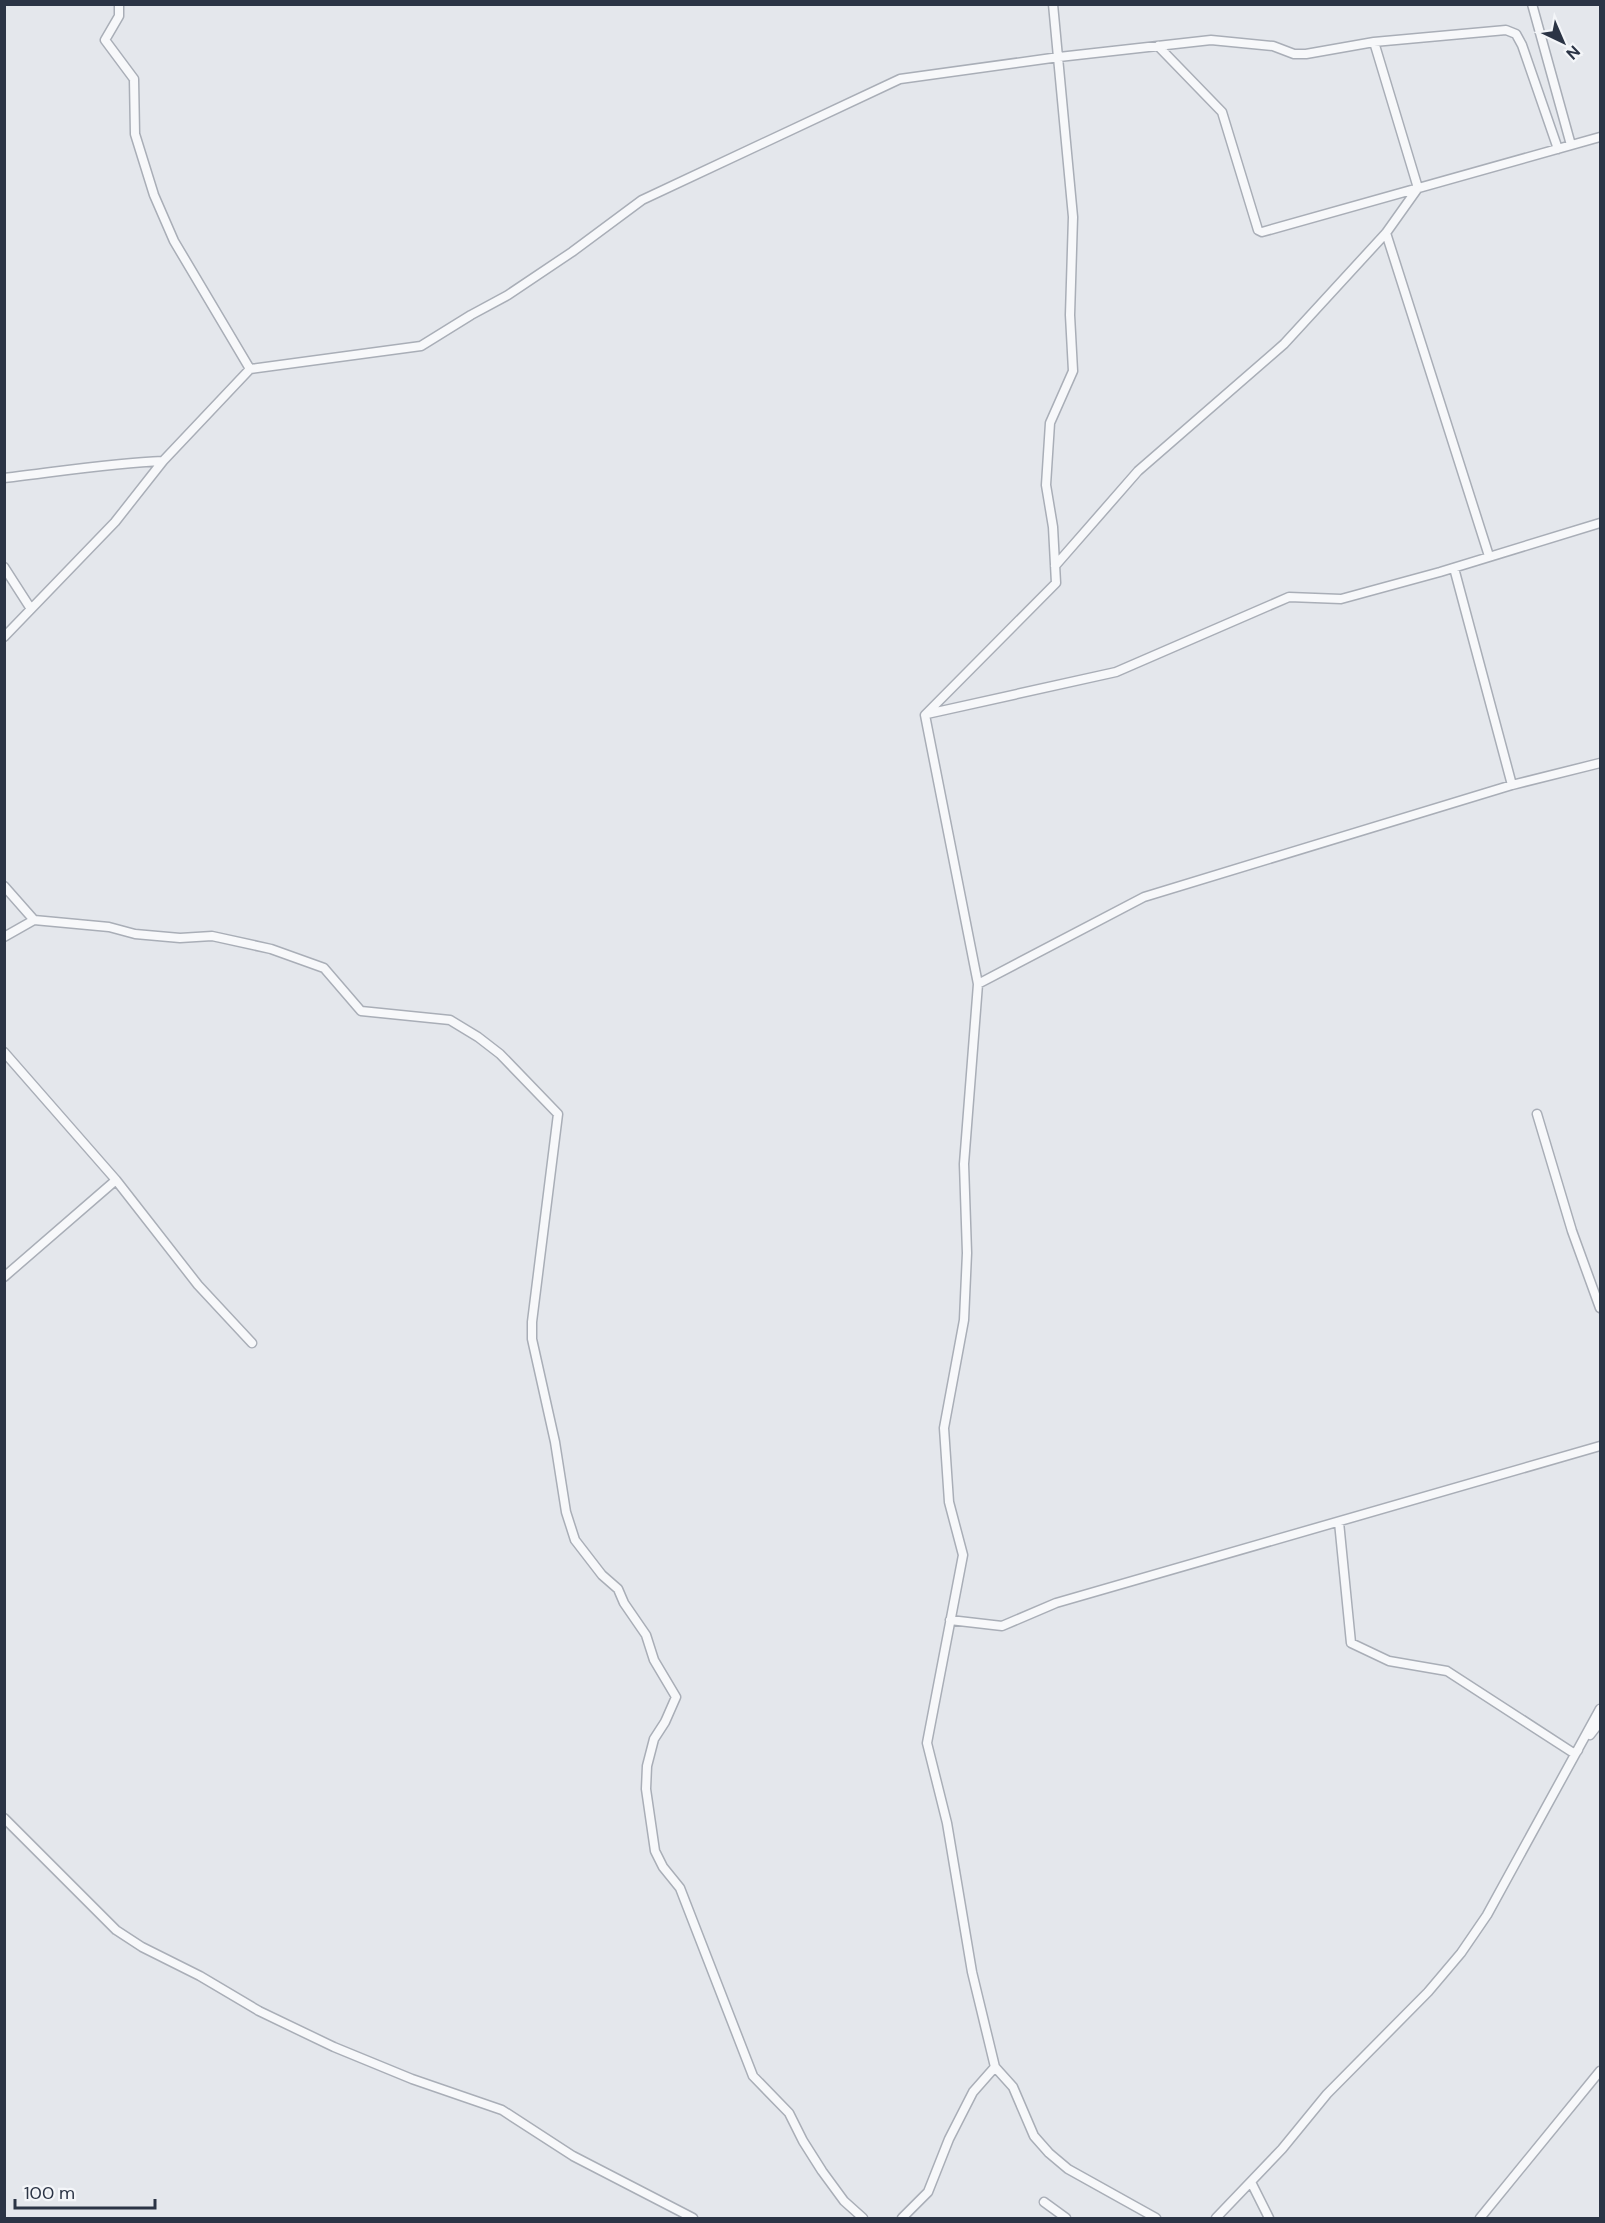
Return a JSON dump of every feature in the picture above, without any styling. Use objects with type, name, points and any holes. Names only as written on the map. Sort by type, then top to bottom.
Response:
[{"type":"street","points":[[119,4],[120,16],[105,40],[134,79],[135,134],[154,195],[174,241],[250,369]]},
{"type":"street","points":[[925,715],[1056,583],[1053,527],[1046,485],[1050,423],[1073,371],[1070,315],[1073,218],[1053,4]]},
{"type":"street","points":[[1532,4],[1571,145]]},
{"type":"street","points":[[4,637],[115,522],[163,461],[250,369],[421,346],[471,315],[508,296],[642,200],[900,79],[1059,57],[1211,40],[1273,46],[1294,54],[1306,54],[1374,42],[1506,30],[1516,34],[1522,45],[1558,149]]},
{"type":"street","points":[[1374,42],[1418,188]]},
{"type":"street","points":[[1158,46],[1222,112],[1258,230],[1263,232],[1600,137]]},
{"type":"street","points":[[1055,566],[1138,471],[1284,344],[1386,233],[1418,188]]},
{"type":"street","points":[[1386,233],[1489,556]]},
{"type":"street","points":[[4,478],[96,468],[124,462],[163,461]]},
{"type":"street","points":[[925,715],[1116,672],[1289,597],[1341,599],[1600,524]]},
{"type":"street","points":[[4,567],[32,609]]},
{"type":"street","points":[[1454,568],[1512,785]]},
{"type":"street","points":[[925,715],[978,984],[964,1164],[967,1253],[964,1320],[944,1428],[949,1502],[963,1555],[927,1743],[947,1823],[972,1972],[995,2067],[1013,2087],[1034,2136],[1049,2153],[1068,2169],[1156,2218]]},
{"type":"street","points":[[978,984],[1144,897],[1512,785],[1600,763]]},
{"type":"street","points":[[4,886],[34,920]]},
{"type":"street","points":[[4,938],[34,920],[109,927],[135,934],[180,938],[212,936],[271,949],[324,968],[361,1011],[450,1020],[478,1036],[500,1054],[558,1114],[532,1322],[532,1339],[555,1442],[566,1512],[575,1540],[602,1575],[618,1589],[624,1603],[646,1635],[654,1660],[676,1697],[665,1722],[654,1739],[647,1766],[646,1789],[655,1851],[663,1867],[680,1888],[753,2076],[789,2113],[822,2171],[844,2201],[863,2218]]},
{"type":"street","points":[[4,1052],[116,1180],[198,1285],[252,1342]]},
{"type":"street","points":[[1537,1114],[1572,1231],[1600,1308]]},
{"type":"street","points":[[4,1277],[116,1180]]},
{"type":"street","points":[[950,1620],[1002,1626],[1056,1604],[1600,1446]]},
{"type":"street","points":[[1339,1522],[1351,1643],[1389,1662],[1447,1671],[1575,1754]]},
{"type":"street","points":[[1216,2218],[1282,2149],[1327,2094],[1428,1992],[1461,1953],[1487,1915],[1600,1708]]},
{"type":"street","points":[[1575,1754],[1600,1722]]},
{"type":"street","points":[[4,1818],[116,1930],[130,1940],[200,1976],[259,2011],[333,2047],[412,2079],[502,2110],[573,2156],[693,2218]]},
{"type":"street","points":[[903,2218],[928,2192],[949,2139],[973,2092],[995,2067]]},
{"type":"street","points":[[1480,2218],[1600,2071]]},
{"type":"street","points":[[1251,2182],[1269,2218]]},
{"type":"street","points":[[1044,2202],[1066,2218]]}]
